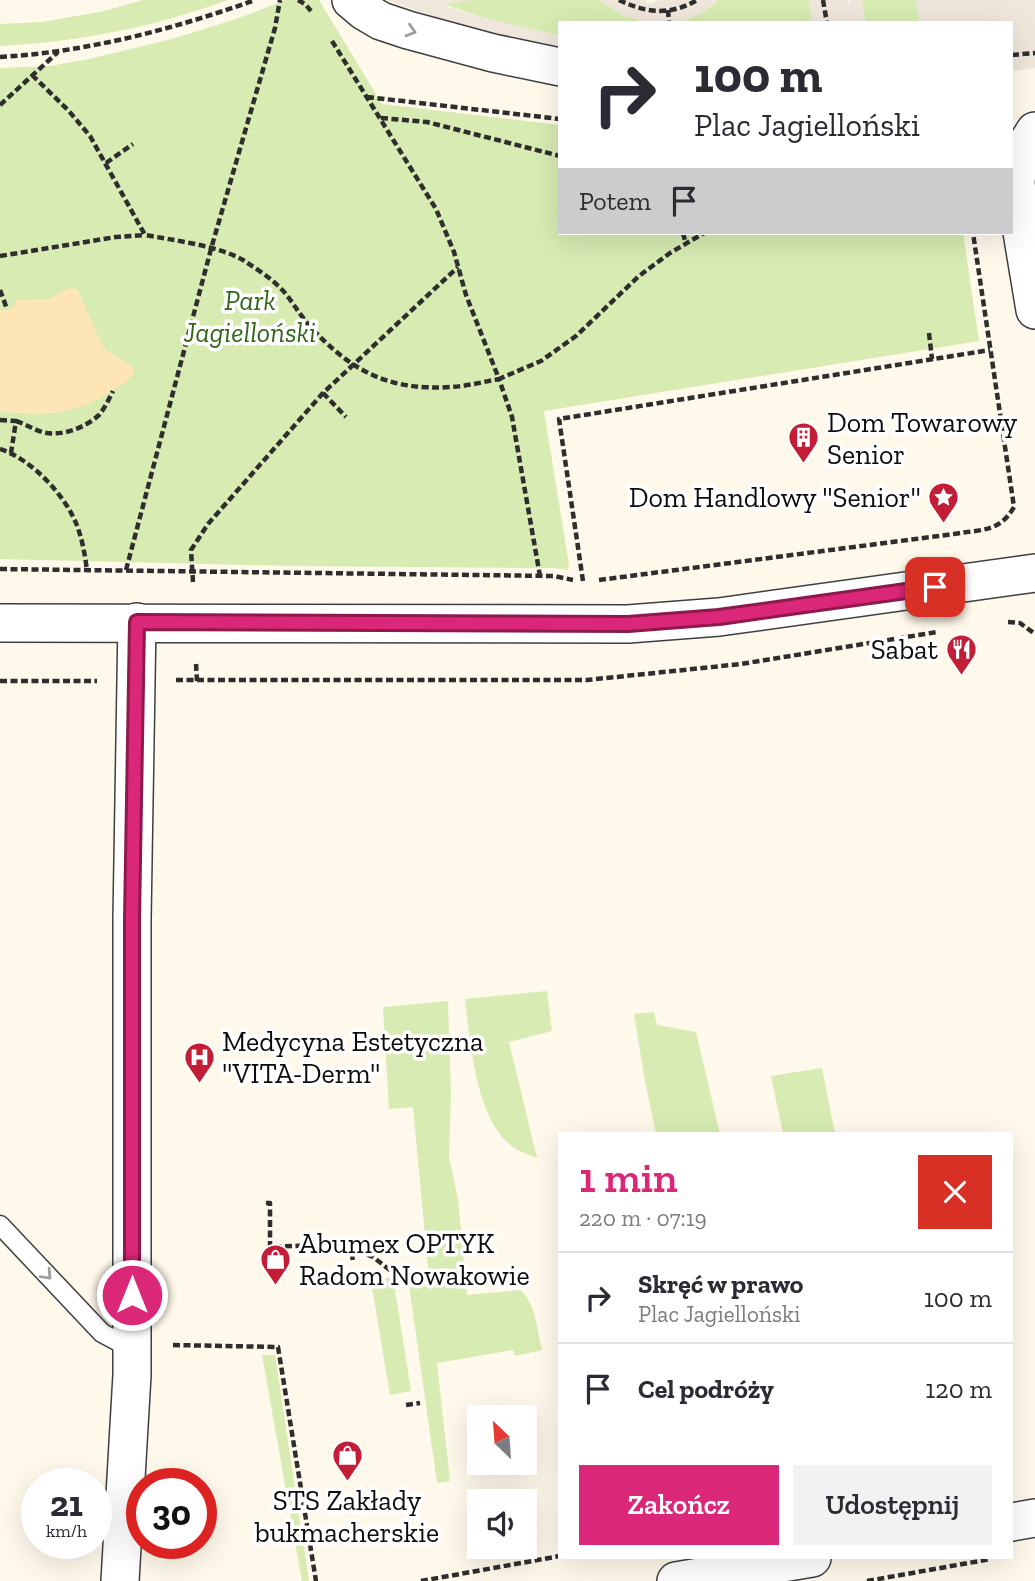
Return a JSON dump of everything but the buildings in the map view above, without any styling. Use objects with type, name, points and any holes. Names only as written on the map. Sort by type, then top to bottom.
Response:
[{"type":"street","points":[[351,0],[381,21],[408,30],[493,53],[558,67]]},
{"type":"street","points":[[1022,145],[1016,182],[1035,310]]},
{"type":"street","points":[[0,623],[628,624],[719,617],[1035,573]]},
{"type":"street","points":[[120,1581],[132,1374],[132,933],[137,622]]},
{"type":"street","points":[[1013,1522],[1035,1518]]},
{"type":"street","points":[[676,1581],[806,1559]]},
{"type":"lane","points":[[0,1225],[102,1333],[132,1349]]},
{"type":"path","points":[[0,57],[58,52],[130,38],[255,0]]},
{"type":"path","points":[[126,570],[212,249],[275,28],[280,0]]},
{"type":"path","points":[[298,0],[305,4],[318,20]]},
{"type":"path","points":[[619,0],[643,10],[653,11],[681,7],[697,0]]},
{"type":"path","points":[[823,0],[827,21]]},
{"type":"path","points":[[668,10],[669,21]]},
{"type":"path","points":[[331,39],[436,209],[454,252],[466,295],[512,417],[540,576]]},
{"type":"path","points":[[0,105],[58,52]]},
{"type":"path","points":[[1013,55],[1035,53]]},
{"type":"path","points":[[32,75],[90,136],[145,235]]},
{"type":"path","points":[[367,97],[558,118]]},
{"type":"path","points":[[380,118],[427,122],[558,155]]},
{"type":"path","points":[[106,163],[133,144]]},
{"type":"path","points":[[0,256],[116,237],[145,235],[212,249],[241,259],[267,277],[283,291],[323,339],[352,365],[381,380],[414,387],[453,387],[499,379],[541,361],[576,336],[639,276],[701,235]]},
{"type":"path","points":[[684,235],[686,244]]},
{"type":"path","points":[[0,569],[554,576],[583,581],[954,534],[998,526],[1007,519],[1014,507],[973,235]]},
{"type":"path","points":[[197,539],[323,393],[458,267]]},
{"type":"path","points":[[0,290],[7,309]]},
{"type":"path","points":[[929,333],[932,359]]},
{"type":"path","points":[[583,581],[559,419],[991,350]]},
{"type":"path","points":[[0,420],[16,422],[41,432],[64,433],[99,415],[113,391]]},
{"type":"path","points":[[323,393],[346,417]]},
{"type":"path","points":[[10,453],[16,422]]},
{"type":"path","points":[[0,449],[34,468],[60,496],[82,539],[88,570]]},
{"type":"path","points":[[266,1203],[270,1203],[270,1247],[316,1245],[336,1253],[363,1253],[373,1256],[396,1274],[401,1283]]},
{"type":"path","points":[[352,1253],[353,1263]]},
{"type":"path","points":[[173,1345],[278,1347],[316,1581]]},
{"type":"path","points":[[406,1405],[420,1403]]},
{"type":"path","points":[[421,1581],[558,1556]]},
{"type":"path","points":[[867,1581],[993,1559]]},
{"type":"green space","points":[[143,0],[229,0],[119,31],[60,41],[0,46],[0,24],[42,22],[104,11]]},
{"type":"green space","name":"Park Jagielloński","points":[[286,0],[319,0],[382,104],[558,125],[558,235],[963,235],[979,341],[544,411],[568,570],[0,559],[0,68],[50,66],[89,59],[172,39]]},
{"type":"green space","points":[[471,0],[600,0],[624,16],[642,21],[558,21],[558,36],[484,18],[446,3]]},
{"type":"green space","points":[[718,0],[809,0],[813,21],[681,21],[705,10]]},
{"type":"green space","points":[[862,0],[916,0],[920,21],[865,21]]},
{"type":"green space","points":[[547,991],[552,1031],[509,1042],[537,1158],[508,1143],[488,1114],[476,1075],[465,999]]},
{"type":"green space","points":[[448,1001],[451,1094],[449,1157],[458,1199],[467,1295],[520,1290],[533,1310],[542,1350],[515,1356],[513,1350],[437,1363],[450,1481],[437,1483],[408,1278],[430,1289],[413,1107],[389,1109],[383,1007]]},
{"type":"green space","points":[[654,1012],[657,1025],[696,1032],[720,1132],[656,1132],[634,1014]]},
{"type":"green space","points":[[822,1068],[835,1132],[783,1132],[771,1076]]},
{"type":"green space","points":[[393,1277],[411,1391],[390,1395],[371,1281]]},
{"type":"green space","points":[[262,1355],[275,1355],[309,1581],[302,1581]]},
{"type":"sand","points":[[69,288],[77,289],[104,349],[131,365],[133,373],[124,383],[74,409],[46,414],[0,411],[0,309],[4,311],[14,307],[16,300],[48,299]]},
{"type":"shaded area","points":[[387,0],[471,0],[446,4],[448,7],[484,18],[558,36],[558,50],[475,31]]},
{"type":"shaded area","points":[[600,0],[646,0],[647,3],[652,3],[659,0],[718,0],[702,13],[681,21],[642,21],[624,16]]},
{"type":"shaded area","points":[[809,0],[848,0],[850,3],[850,0],[862,0],[865,21],[813,21]]},
{"type":"shaded area","points":[[916,0],[1035,0],[1035,68],[1013,71],[1013,21],[920,21]]},
{"type":"place","name":"Dom Towarowy Senior","points":[[804,465]]},
{"type":"place","name":"Dom Handlowy \"Senior\"","points":[[944,524]]},
{"type":"place","name":"Sabat","points":[[961,676]]},
{"type":"place","name":"Medycyna Estetyczna \"VITA-Derm\"","points":[[199,1084]]},
{"type":"place","name":"Abumex OPTYK Radom Nowakowie","points":[[276,1286]]},
{"type":"place","name":"STS Zakłady bukmacherskie","points":[[347,1483]]},
{"type":"route","points":[[132,1295],[132,919],[137,622],[628,624],[719,617],[935,587]]}]
